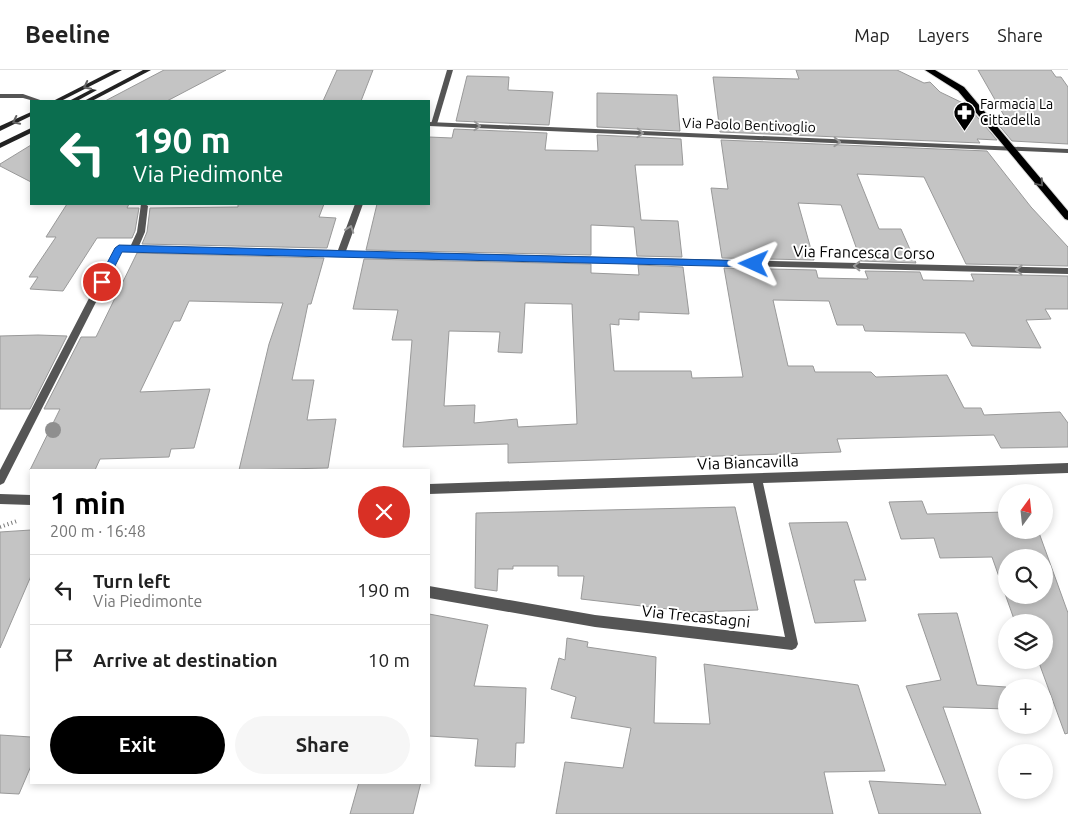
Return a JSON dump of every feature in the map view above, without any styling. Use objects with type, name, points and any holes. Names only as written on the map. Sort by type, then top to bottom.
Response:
[{"type":"main road","points":[[58,100],[118,70]]},
{"type":"main road","points":[[74,100],[134,70]]},
{"type":"main road","points":[[89,100],[148,70]]},
{"type":"main road","points":[[929,70],[961,89],[1068,217]]},
{"type":"main road","points":[[0,129],[30,114]]},
{"type":"main road","points":[[0,138],[30,123]]},
{"type":"main road","points":[[0,146],[30,131]]},
{"type":"street","points":[[432,124],[450,70]]},
{"type":"street","points":[[0,96],[23,96],[37,100]]},
{"type":"street","name":"Via Paolo Bentivoglio","points":[[432,124],[1068,151]]},
{"type":"street","points":[[341,254],[359,205]]},
{"type":"street","points":[[133,249],[141,232],[144,206]]},
{"type":"street","name":"Via Francesca Corso","points":[[0,480],[119,248],[1068,271]]},
{"type":"street","name":"Via Biancavilla","points":[[430,489],[1068,468]]},
{"type":"street","name":"Via Trecastagni","points":[[430,592],[595,621],[792,644],[757,478]]},
{"type":"street","points":[[0,499],[30,500]]},
{"type":"building","points":[[164,70],[226,70],[169,100],[107,100]]},
{"type":"building","points":[[337,70],[373,70],[361,100],[323,100]]},
{"type":"building","points":[[796,70],[897,70],[924,83],[930,82],[940,92],[967,105],[997,140],[977,139],[980,143],[720,132],[713,77],[799,79]]},
{"type":"building","points":[[978,70],[1051,70],[1056,77],[1061,77],[1068,87],[1068,144],[1012,141],[992,117],[1010,126]]},
{"type":"building","points":[[467,76],[509,77],[508,90],[553,92],[549,125],[456,121]]},
{"type":"building","points":[[597,93],[677,95],[680,131],[597,127]]},
{"type":"building","points":[[454,129],[547,133],[545,150],[598,151],[597,135],[681,139],[683,165],[635,165],[641,220],[678,221],[682,257],[637,256],[634,227],[591,225],[591,255],[366,250],[377,205],[430,205],[430,137],[452,138]]},
{"type":"building","points":[[721,140],[987,151],[1031,207],[1068,247],[1068,266],[966,264],[924,177],[857,174],[879,229],[901,229],[916,263],[861,261],[841,205],[798,203],[814,260],[722,258],[711,188],[728,189]]},
{"type":"building","points":[[30,146],[30,181],[0,166],[0,164]]},
{"type":"building","points":[[66,205],[128,205],[127,208],[139,208],[132,238],[97,238],[63,291],[30,289],[38,277],[29,277],[56,237],[46,237]]},
{"type":"building","points":[[238,205],[324,205],[319,217],[336,218],[327,248],[142,244],[147,232],[150,208],[238,207]]},
{"type":"building","points":[[137,253],[324,258],[311,304],[308,304],[292,380],[314,380],[307,420],[336,419],[328,468],[239,469],[269,344],[283,303],[189,301],[180,321],[174,321],[140,392],[210,389],[194,448],[171,449],[169,457],[100,459],[95,469],[30,469],[60,409],[44,409],[81,337],[96,337]]},
{"type":"building","points":[[364,259],[591,264],[591,273],[639,275],[638,265],[683,267],[689,314],[639,312],[639,320],[619,319],[619,325],[610,324],[614,371],[691,371],[692,378],[743,377],[724,268],[816,270],[818,278],[868,279],[865,271],[920,272],[923,280],[974,281],[971,274],[1068,276],[1068,309],[1045,309],[1051,319],[1026,320],[1041,348],[972,346],[965,333],[865,331],[863,325],[837,325],[829,301],[773,300],[788,366],[813,366],[815,372],[871,372],[876,377],[947,375],[964,408],[981,408],[984,415],[1060,412],[1068,423],[1068,447],[1001,448],[994,435],[837,439],[841,452],[508,463],[508,444],[403,447],[412,340],[392,340],[398,310],[353,309]],"holes":[[[525,303],[572,304],[577,424],[518,427],[517,419],[474,423],[475,405],[444,406],[449,331],[500,332],[498,352],[522,353]]]},
{"type":"building","points":[[0,336],[67,336],[30,409],[0,409]]},
{"type":"building","points":[[922,501],[927,514],[998,512],[998,539],[1041,539],[1045,549],[998,549],[998,574],[992,557],[940,558],[934,538],[901,539],[889,502]]},
{"type":"building","points":[[735,507],[758,610],[694,612],[581,599],[584,576],[558,576],[558,566],[513,566],[513,569],[498,569],[497,591],[475,588],[476,513]]},
{"type":"building","points":[[847,522],[866,580],[854,580],[866,621],[815,623],[789,523]]},
{"type":"building","points":[[30,530],[30,578],[0,648],[0,532]]},
{"type":"building","points":[[1053,572],[1068,613],[1068,733],[1065,734],[1053,701],[1053,679],[1045,679],[1041,669],[1053,669],[1053,614],[1012,614],[1009,604],[1053,604]]},
{"type":"building","points":[[957,613],[977,685],[998,686],[998,709],[943,707],[981,814],[879,814],[869,781],[946,785],[906,686],[941,680],[918,614]]},
{"type":"building","points":[[430,614],[488,625],[474,686],[526,688],[524,743],[516,743],[515,767],[475,766],[478,739],[430,736]]},
{"type":"building","points":[[567,638],[588,642],[587,647],[656,657],[654,723],[710,724],[704,664],[858,685],[885,771],[824,772],[833,814],[556,814],[565,762],[623,768],[631,728],[571,718],[576,697],[551,689],[559,658],[565,660]]},
{"type":"building","points":[[0,735],[30,737],[30,768],[19,794],[0,793]]},
{"type":"building","points":[[358,784],[420,784],[413,814],[350,814]]},
{"type":"place","name":"Farmacia La Cittadella","points":[[964,131]]},
{"type":"route","points":[[102,282],[119,248],[754,264]]}]
